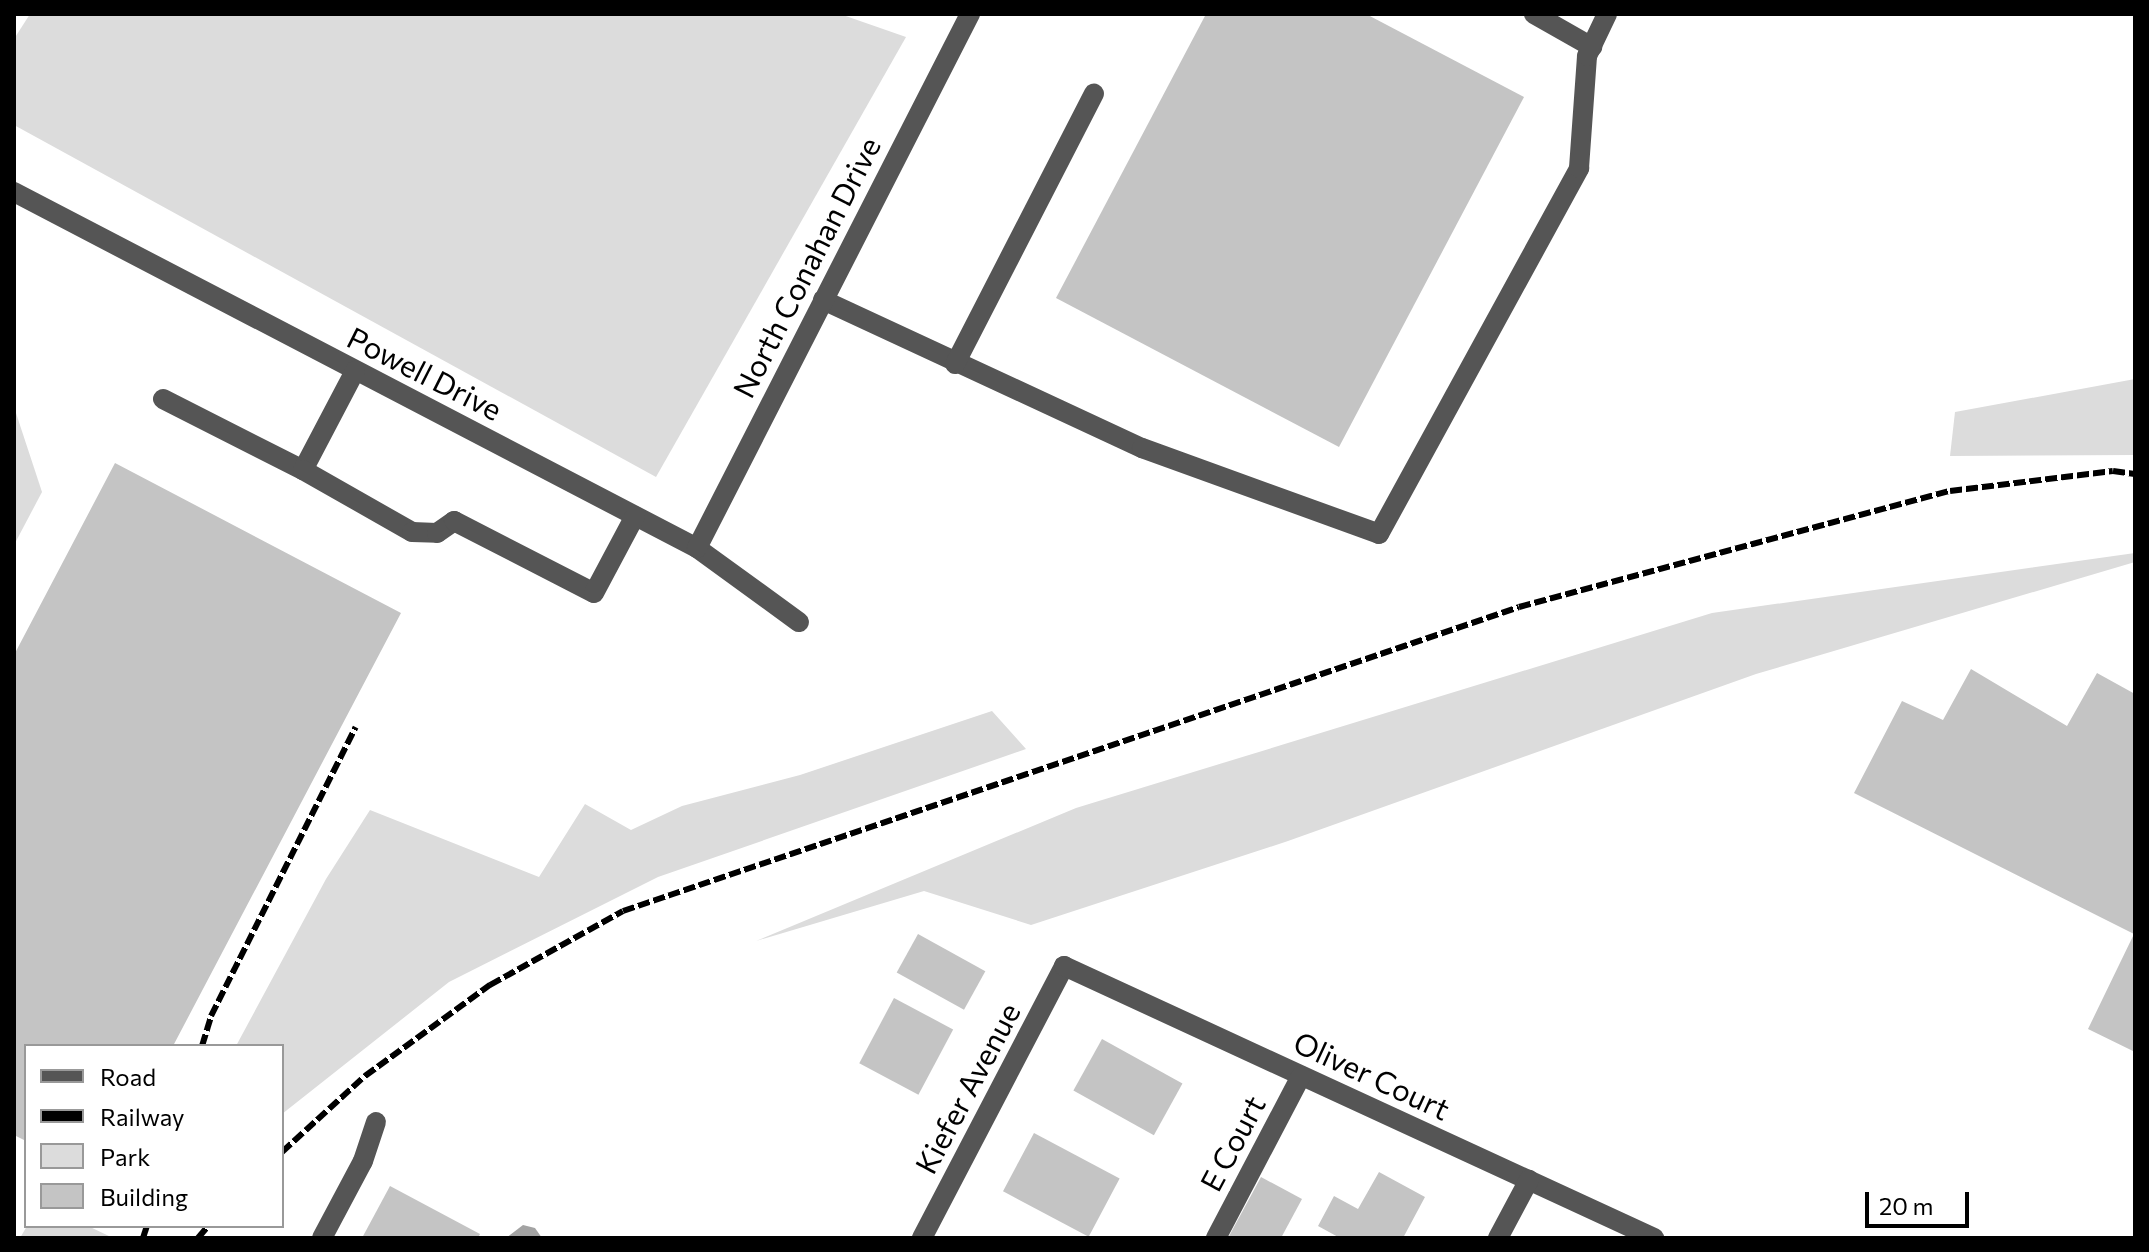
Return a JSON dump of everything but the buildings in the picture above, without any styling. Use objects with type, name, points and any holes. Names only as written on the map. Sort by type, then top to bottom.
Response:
[{"type":"street","name":"North Conahan Drive","points":[[697,548],[970,14]]},
{"type":"street","points":[[1534,14],[1592,47]]},
{"type":"street","points":[[823,300],[955,364],[1142,448],[1379,534],[1579,168],[1592,47],[1607,14]]},
{"type":"street","points":[[955,364],[1094,94]]},
{"type":"street","name":"Powell Drive","points":[[14,192],[697,548],[799,622]]},
{"type":"street","points":[[303,470],[355,371]]},
{"type":"street","points":[[163,399],[303,470],[412,532],[437,533],[454,521],[594,593],[635,516]]},
{"type":"street","name":"Oliver Court","points":[[1064,966],[1654,1238]]},
{"type":"street","name":"Kiefer Avenue","points":[[922,1238],[1064,966]]},
{"type":"street","name":"E Court","points":[[1216,1238],[1301,1076]]},
{"type":"street","points":[[322,1238],[363,1161],[376,1122]]},
{"type":"street","points":[[1498,1238],[1529,1180]]},
{"type":"green space","points":[[30,14],[840,14],[906,37],[656,477],[14,125],[14,39]]},
{"type":"green space","points":[[2135,379],[2135,455],[1950,456],[1955,412]]},
{"type":"green space","points":[[14,407],[42,492],[14,545]]},
{"type":"green space","points":[[2135,553],[2135,562],[1756,674],[1288,841],[1031,925],[924,891],[756,941],[1076,808],[1712,613]]},
{"type":"green space","points":[[992,711],[1026,749],[658,877],[449,982],[284,1112],[284,1044],[237,1044],[326,879],[370,810],[539,877],[585,804],[631,830],[682,806],[800,775]]},
{"type":"green space","points":[[26,1228],[92,1228],[111,1237],[20,1238]]},
{"type":"shaded area","points":[[523,1225],[535,1228],[542,1238],[506,1238]]},
{"type":"railway","points":[[284,1150],[365,1076],[490,985],[623,911],[1519,607],[1950,491],[2113,471],[2135,474]]},
{"type":"railway","points":[[203,1044],[211,1016],[356,727]]},
{"type":"railway","points":[[143,1238],[146,1228]]},
{"type":"railway","points":[[198,1238],[206,1228]]}]
